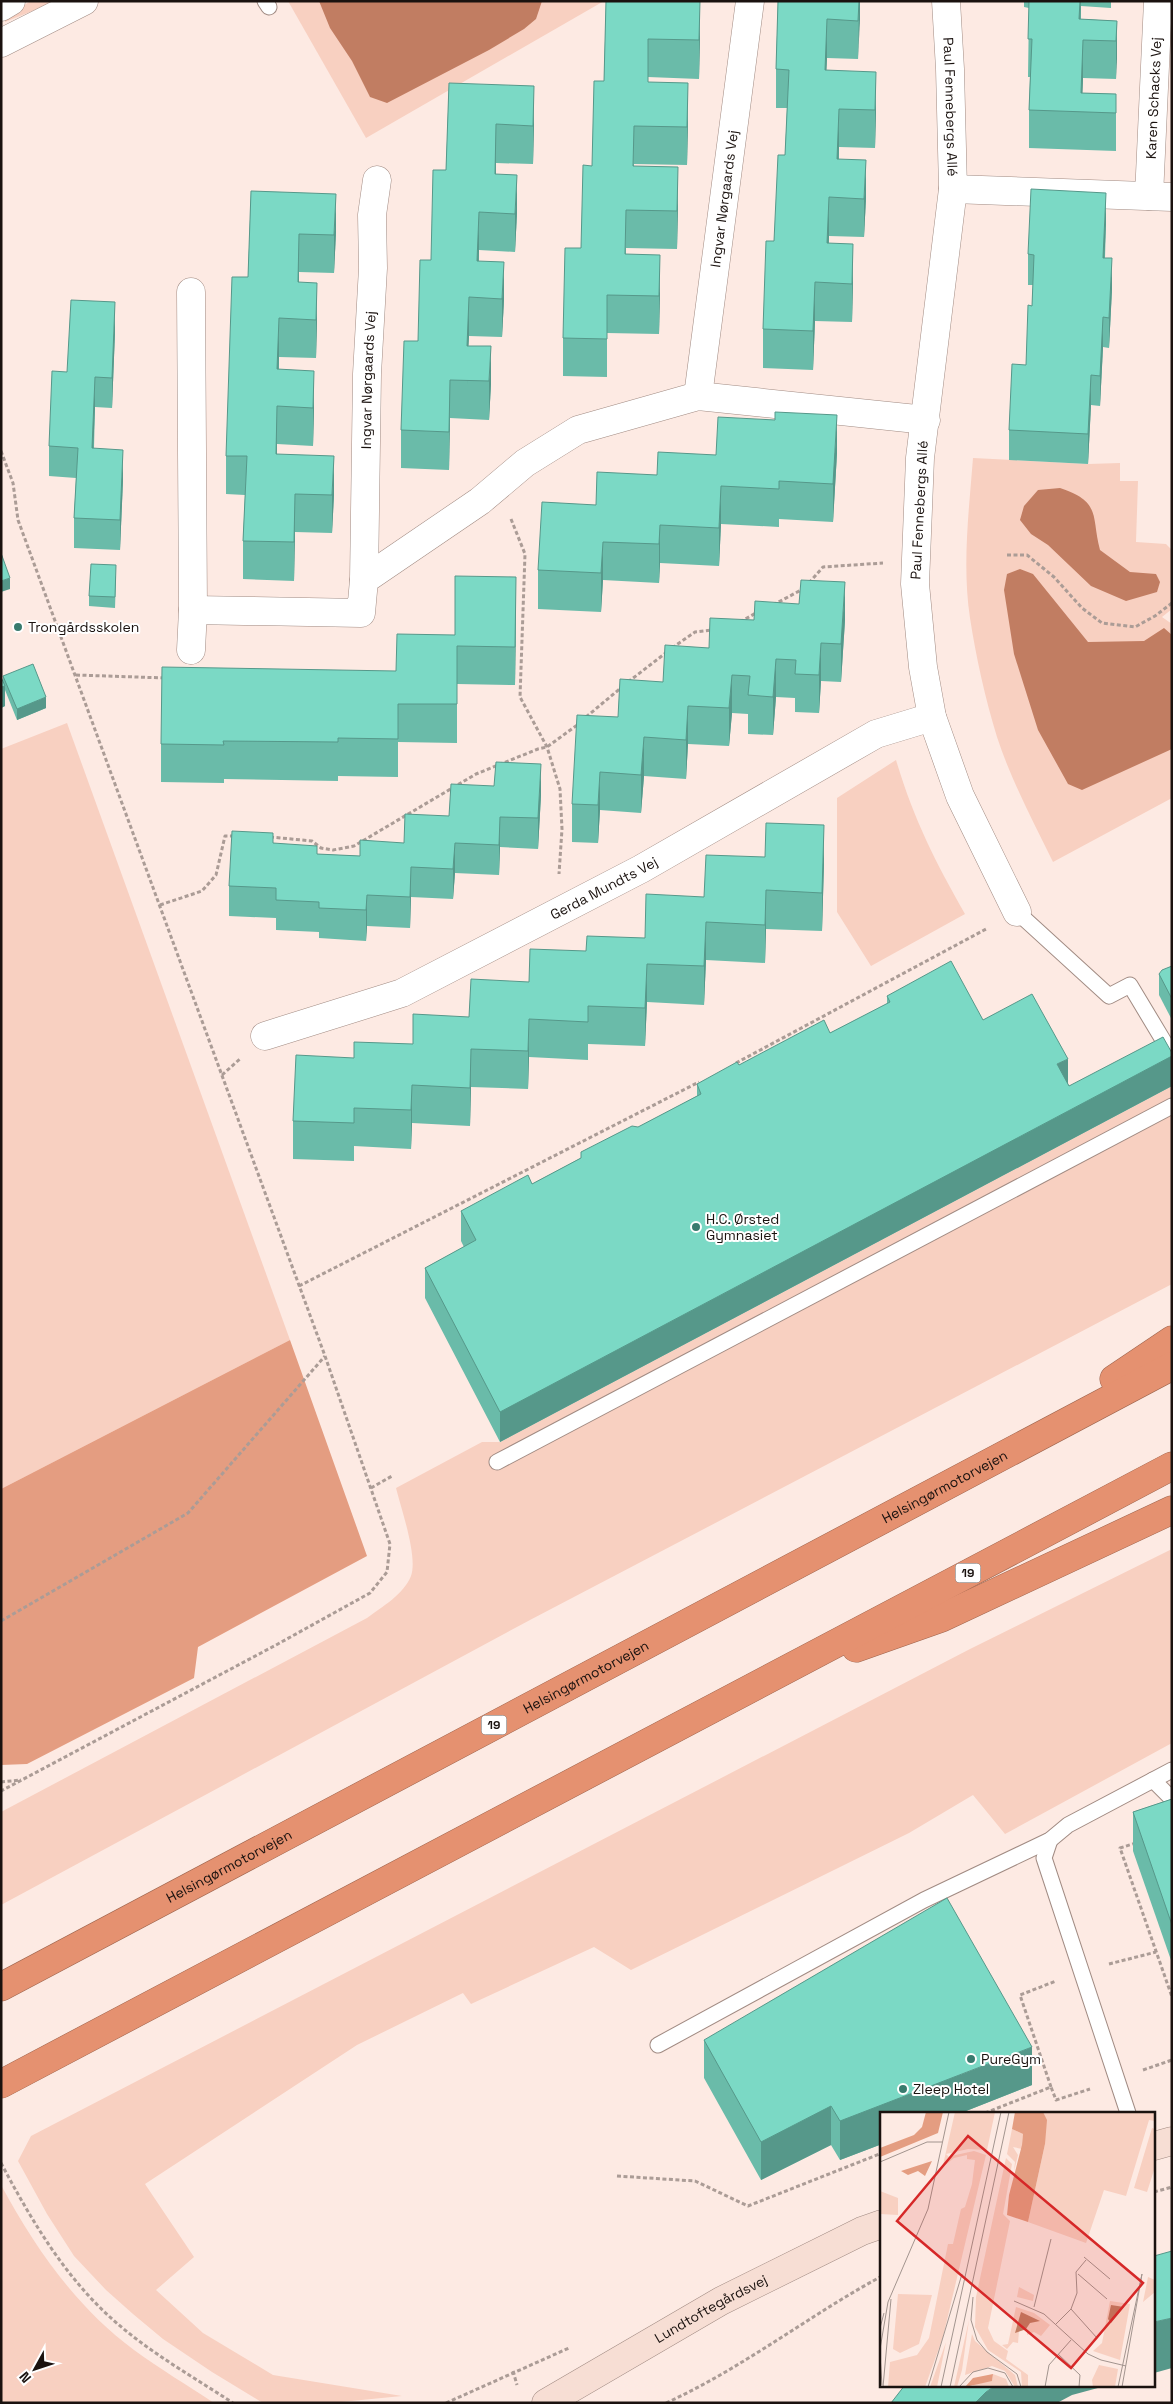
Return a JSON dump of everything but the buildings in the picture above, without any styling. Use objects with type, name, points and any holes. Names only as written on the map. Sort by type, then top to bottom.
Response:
[{"type":"highway","points":[[988,1463],[1172,1340]]},
{"type":"highway","name":"Helsingørmotorvejen","points":[[1,1987],[1172,1366]]},
{"type":"highway","name":"19","points":[[1,2084],[1172,1466]]},
{"type":"highway","points":[[765,1680],[941,1618],[1172,1510]]},
{"type":"street","points":[[1,7],[10,1]]},
{"type":"street","points":[[1,43],[84,1]]},
{"type":"street","name":"Ingvar Nørgaards Vej","points":[[698,396],[750,1]]},
{"type":"street","name":"Paul Fennebergs Allé","points":[[946,1],[953,189],[920,458],[915,584],[923,667],[932,718],[960,796],[1017,912]]},
{"type":"street","name":"Karen Schacks Vej","points":[[953,189],[1160,196],[1158,1]]},
{"type":"street","name":"Ingvar Nørgaards Vej","points":[[194,610],[361,613],[364,580],[368,374],[373,268],[372,215],[377,180]]},
{"type":"street","points":[[191,292],[194,610],[191,650]]},
{"type":"street","points":[[364,580],[480,502],[525,463],[578,430],[698,396],[926,420]]},
{"type":"street","name":"Gerda Mundts Vej","points":[[265,1036],[402,993],[640,869],[876,734],[932,718]]},
{"type":"street","points":[[1156,2145],[1172,2141]]},
{"type":"street","name":"Lundtoftegårdsvej","points":[[546,2403],[721,2302],[862,2231],[880,2225]]},
{"type":"lane","points":[[1017,912],[1109,996],[1130,985],[1172,1055]]},
{"type":"lane","points":[[497,1462],[1172,1106]]},
{"type":"lane","points":[[658,2045],[924,1900],[1050,1840],[1068,1825],[1172,1770]]},
{"type":"lane","points":[[1153,1780],[1172,1799]]},
{"type":"lane","points":[[1050,1840],[1044,1858],[1128,2112]]},
{"type":"path","points":[[1,451],[13,483],[18,520],[325,1356],[390,1544],[387,1572],[370,1593],[1,1791]]},
{"type":"path","points":[[498,486],[525,554],[520,696],[547,747],[560,789],[562,829],[556,913]]},
{"type":"path","points":[[1007,555],[1027,555],[1054,576],[1082,608],[1102,623],[1135,627],[1155,616],[1172,603]]},
{"type":"path","points":[[767,608],[805,588],[823,567],[916,560]]},
{"type":"path","points":[[734,625],[759,611]]},
{"type":"path","points":[[261,837],[297,838],[312,841],[321,848],[333,850],[354,846],[476,774],[547,747],[648,666],[695,632],[718,630]]},
{"type":"path","points":[[76,675],[169,678],[191,650]]},
{"type":"path","points":[[160,905],[202,891],[216,875],[225,836],[243,836]]},
{"type":"path","points":[[727,1068],[1017,912]]},
{"type":"path","points":[[299,1286],[700,1082]]},
{"type":"path","points":[[1,1622],[188,1513],[325,1356]]},
{"type":"path","points":[[371,1488],[392,1476]]},
{"type":"path","points":[[1,1782],[24,1779]]},
{"type":"path","points":[[1139,1842],[1120,1848],[1172,1997]]},
{"type":"path","points":[[988,2112],[1052,2087],[1056,2100],[1172,2060]]},
{"type":"path","points":[[617,2176],[694,2181],[748,2206],[880,2154]]},
{"type":"path","points":[[1,2163],[53,2253],[84,2292],[137,2340],[233,2403]]},
{"type":"path","points":[[1156,2191],[1172,2187]]},
{"type":"path","points":[[666,2403],[733,2369],[834,2302],[880,2277]]},
{"type":"path","points":[[446,2403],[513,2371]]},
{"type":"shaded area","points":[[31,1],[57,1],[5,22],[5,16]]},
{"type":"shaded area","points":[[288,1],[604,1],[366,138]]},
{"type":"shaded area","points":[[319,1],[542,1],[536,19],[524,29],[489,50],[387,103],[370,97],[352,61],[330,28]]},
{"type":"shaded area","points":[[973,458],[1088,464],[1120,463],[1120,481],[1138,481],[1136,542],[1166,544],[1172,550],[1172,609],[1162,617],[1172,624],[1172,798],[1053,862],[1009,769],[997,737],[978,663],[970,618],[966,558]]},
{"type":"shaded area","points":[[1060,488],[1073,493],[1089,505],[1094,519],[1100,550],[1130,572],[1156,574],[1160,582],[1157,592],[1126,601],[1091,586],[1048,545],[1031,534],[1020,520],[1024,506],[1038,490]]},
{"type":"shaded area","points":[[1020,569],[1033,574],[1088,642],[1144,641],[1164,628],[1172,635],[1172,749],[1082,790],[1068,784],[1038,730],[1014,654],[1004,590],[1007,574]]},
{"type":"shaded area","points":[[67,723],[290,1340],[1,1489],[1,749]]},
{"type":"shaded area","points":[[896,760],[910,802],[926,840],[965,914],[871,966],[837,912],[837,798]]},
{"type":"shaded area","points":[[1172,1086],[1172,1284],[530,1620],[1,1905],[1,1812],[367,1618],[386,1605],[403,1589],[408,1583],[413,1568],[411,1545],[396,1488],[482,1442],[500,1442]]},
{"type":"shaded area","points":[[290,1340],[367,1556],[198,1647],[194,1678],[27,1764],[1,1765],[1,1489]]},
{"type":"shaded area","points":[[1172,1549],[1172,1743],[1005,1834],[973,1795],[909,1833],[631,1970],[594,1947],[471,2004],[463,1993],[357,2045],[145,2184],[194,2257],[156,2290],[203,2333],[273,2375],[402,2396],[331,2403],[263,2403],[163,2339],[133,2314],[106,2290],[74,2256],[47,2214],[18,2161],[31,2136],[970,1649]]},
{"type":"shaded area","points":[[1,2185],[43,2254],[75,2296],[113,2333],[134,2350],[214,2403],[1,2403]]},
{"type":"place","name":"Trongårdsskolen","points":[[18,627]]},
{"type":"place","name":"H.C. Ørsted Gymnasiet","points":[[696,1227]]},
{"type":"place","name":"PureGym","points":[[971,2059]]},
{"type":"place","name":"Zleep Hotel","points":[[903,2089]]}]
